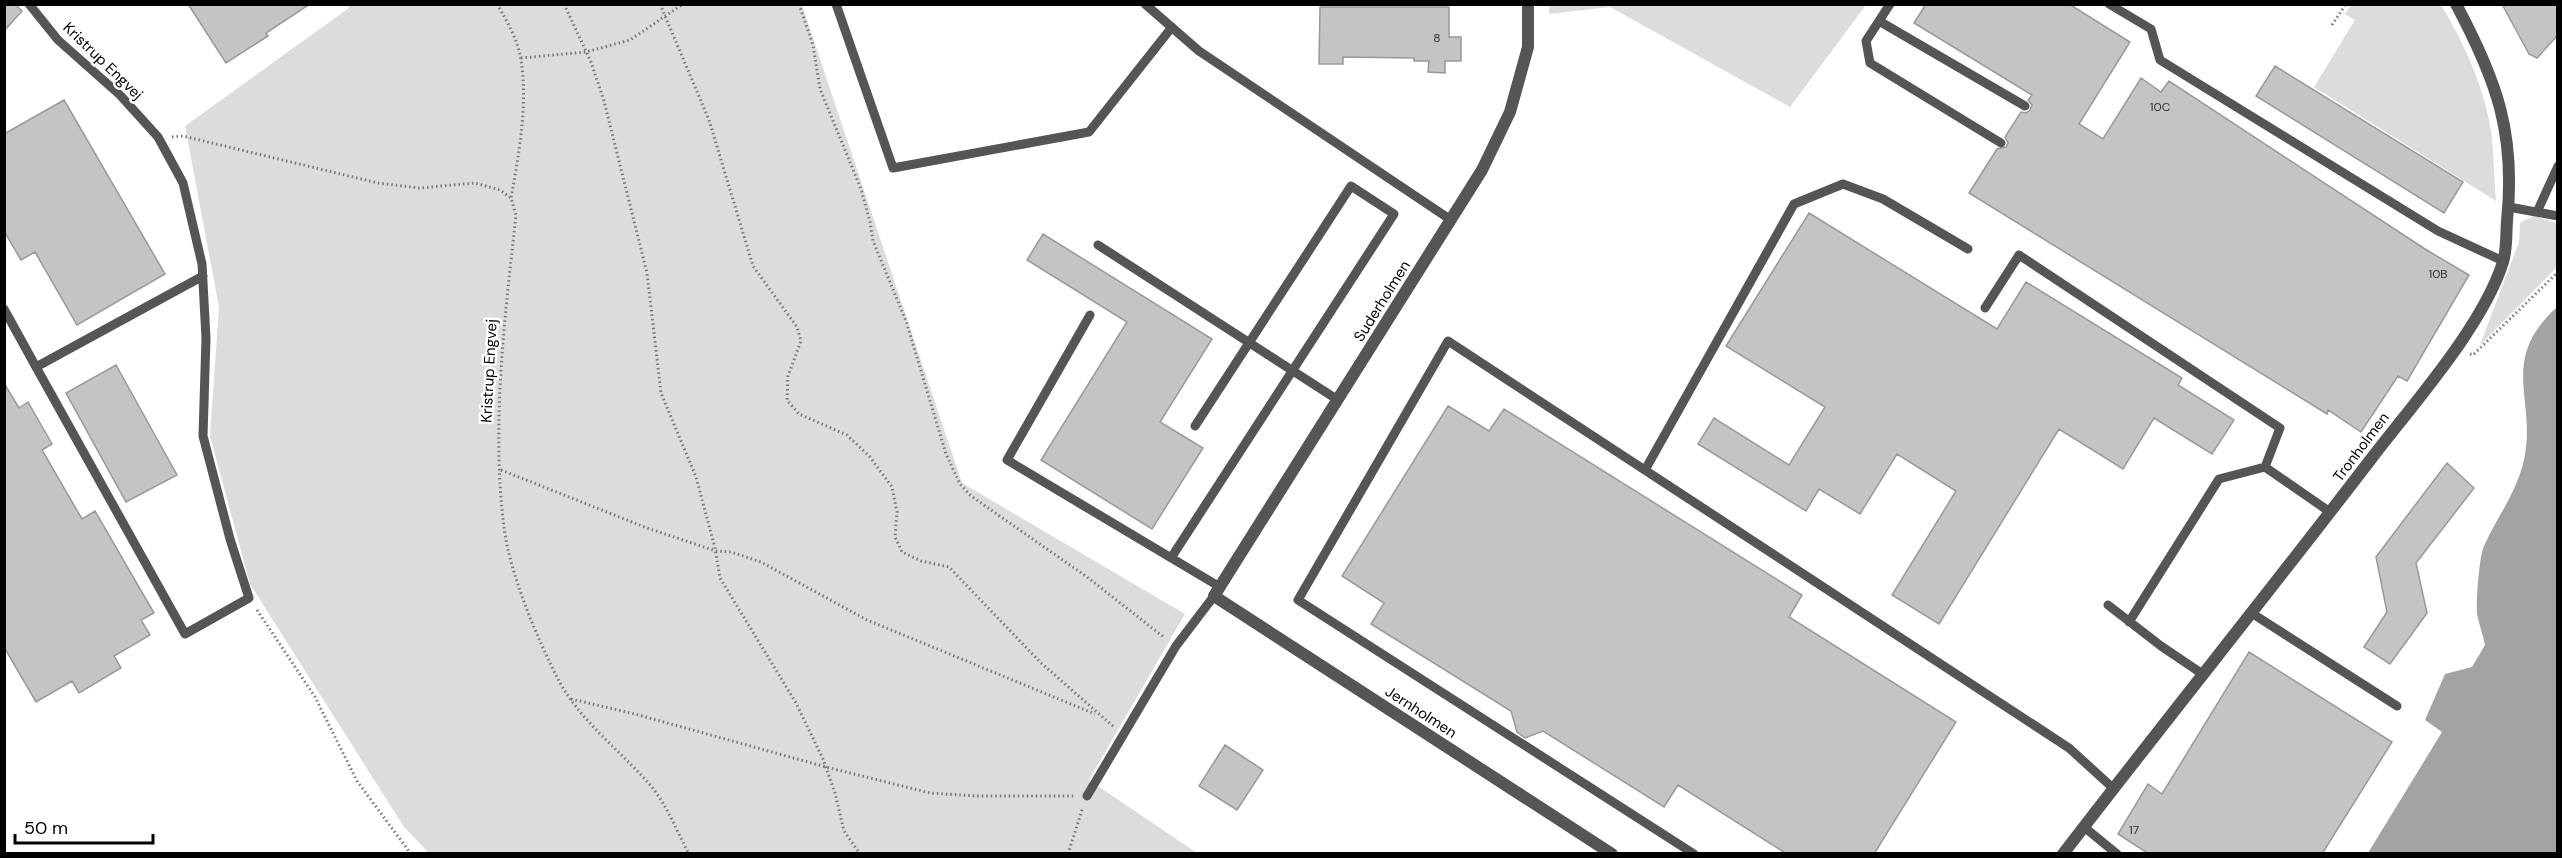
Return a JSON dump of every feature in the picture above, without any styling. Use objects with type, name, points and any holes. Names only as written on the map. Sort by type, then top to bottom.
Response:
[{"type":"street","name":"Suderholmen","points":[[1217,592],[1482,170],[1510,112],[1528,47],[1528,4]]},
{"type":"street","name":"Tronholmen","points":[[2063,854],[2253,614],[2455,350],[2485,302],[2503,261],[2509,207],[2507,133],[2495,89],[2476,42],[2456,4]]},
{"type":"street","name":"Jernholmen","points":[[1217,592],[1612,854]]},
{"type":"lane","name":"Kristrup Engvej","points":[[29,4],[58,40],[120,95],[158,137],[183,183],[203,276],[206,338],[202,436],[230,539],[249,598]]},
{"type":"lane","points":[[836,4],[893,168],[1089,132],[1172,27]]},
{"type":"lane","points":[[1145,4],[1199,51],[1451,220]]},
{"type":"lane","points":[[1890,4],[1866,41],[1870,63],[2001,143]]},
{"type":"lane","points":[[2109,4],[2151,29],[2160,60],[2438,231],[2503,261]]},
{"type":"lane","points":[[1879,21],[2025,106]]},
{"type":"lane","points":[[2537,212],[2558,166]]},
{"type":"lane","points":[[1645,470],[1794,204],[1843,184],[1883,199],[1968,249]]},
{"type":"lane","points":[[1171,558],[1394,214],[1351,186],[1196,426]]},
{"type":"lane","points":[[2509,207],[2558,216]]},
{"type":"lane","points":[[1098,245],[1338,400]]},
{"type":"lane","points":[[1985,308],[2019,255],[2280,428],[2265,467]]},
{"type":"lane","points":[[36,367],[203,276]]},
{"type":"lane","points":[[4,309],[185,634],[249,598]]},
{"type":"lane","points":[[1087,796],[1176,646],[1217,592],[1171,558],[1007,460],[1090,315]]},
{"type":"lane","points":[[1694,854],[1298,600],[1448,341],[2069,747],[2114,789]]},
{"type":"lane","points":[[2129,622],[2220,479],[2265,467],[2330,512]]},
{"type":"lane","points":[[2108,605],[2204,675]]},
{"type":"lane","points":[[2253,614],[2397,706]]},
{"type":"lane","points":[[2084,827],[2117,854]]},
{"type":"path","name":"Kristrup Engvej","points":[[497,4],[509,24],[521,58],[523,94],[517,166],[511,198],[516,215],[502,378],[501,469],[504,529],[520,592],[559,681],[577,708],[653,788],[689,854]]},
{"type":"path","points":[[564,4],[586,52],[603,101],[647,273],[661,393],[696,477],[716,551],[720,578],[796,703],[826,767],[844,831],[860,854]]},
{"type":"path","points":[[660,4],[710,120],[753,266],[797,327],[801,341],[788,376],[787,400],[799,414],[847,435],[870,456],[892,487],[897,512],[895,537],[902,552],[921,561],[949,567],[1040,662],[1097,715],[1123,734]]},
{"type":"path","points":[[521,58],[586,52],[630,40],[683,4]]},
{"type":"path","points":[[799,4],[813,45],[820,89],[861,189],[873,241],[906,321],[946,454],[960,484],[971,496],[1103,590],[1176,646]]},
{"type":"path","points":[[2332,25],[2346,4]]},
{"type":"path","points":[[158,137],[183,136],[378,183],[419,188],[475,183],[500,190],[511,198]]},
{"type":"path","points":[[2455,350],[2473,355],[2558,272]]},
{"type":"path","points":[[501,469],[646,528],[716,551],[731,552],[761,562],[867,620],[1097,715]]},
{"type":"path","points":[[249,598],[315,697],[357,781],[411,854]]},
{"type":"path","points":[[571,699],[930,793],[976,796],[1087,796],[1068,854]]},
{"type":"shaded area","points":[[1549,4],[1866,5],[1790,107],[1610,7],[1549,14]]},
{"type":"shaded area","points":[[348,5],[802,5],[962,483],[1185,614],[1089,780],[1197,853],[429,853],[404,827],[250,584],[210,436],[219,307],[185,126],[349,8]]},
{"type":"shaded area","points":[[2351,5],[2441,5],[2465,50],[2488,114],[2493,148],[2496,201],[2314,87],[2355,20],[2345,14]]},
{"type":"shaded area","points":[[2534,216],[2557,223],[2557,267],[2480,345],[2519,242],[2520,223]]},
{"type":"shaded area","points":[[2557,307],[2557,853],[2368,853],[2442,732],[2425,720],[2445,674],[2472,667],[2485,645],[2477,608],[2482,552],[2516,483],[2524,460],[2527,438],[2523,380],[2524,363],[2529,345],[2539,327]]},
{"type":"building","points":[[4,4],[15,4],[22,11],[4,31]]},
{"type":"building","points":[[188,4],[310,4],[266,33],[268,36],[226,63]]},
{"type":"building","points":[[1926,4],[2069,4],[2130,42],[2079,124],[2103,139],[2141,78],[2161,92],[2169,81],[2425,249],[2469,275],[2407,381],[2398,376],[2361,432],[2328,410],[2327,414],[1969,193],[1997,149],[2006,147],[2008,143],[2005,137],[2021,112],[2026,113],[2030,110],[2032,105],[2028,100],[2032,95],[1914,23]]},
{"type":"building","points":[[2502,4],[2558,4],[2558,35],[2537,58],[2529,54]]},
{"type":"building","points":[[1320,7],[1449,7],[1449,37],[1461,37],[1461,61],[1445,61],[1445,73],[1428,72],[1429,61],[1414,61],[1414,58],[1343,57],[1343,64],[1319,64]]},
{"type":"building","points":[[2275,66],[2463,182],[2444,213],[2256,96]]},
{"type":"building","points":[[64,100],[165,274],[77,325],[35,252],[21,260],[4,231],[4,134]]},
{"type":"building","points":[[1809,213],[1997,329],[2026,282],[2182,378],[2178,385],[2234,420],[2212,454],[2154,418],[2123,469],[2059,429],[1939,624],[1892,595],[1956,491],[1897,454],[1860,514],[1819,489],[1806,511],[1698,444],[1714,418],[1789,465],[1825,407],[1726,346]]},
{"type":"building","points":[[1043,234],[1212,339],[1160,422],[1203,448],[1152,529],[1041,460],[1127,322],[1027,260]]},
{"type":"building","points":[[116,365],[177,475],[126,502],[66,393]]},
{"type":"building","points":[[4,383],[19,408],[28,402],[52,444],[42,450],[82,519],[95,511],[154,613],[141,620],[150,635],[114,656],[121,668],[79,693],[72,681],[36,702],[4,647]]},
{"type":"building","points":[[1448,406],[1489,431],[1504,409],[1802,595],[1789,617],[1956,722],[1874,854],[1787,854],[1678,785],[1664,807],[1543,731],[1525,738],[1517,732],[1511,711],[1371,624],[1384,603],[1342,576]]},
{"type":"building","points":[[2447,463],[2474,488],[2416,563],[2427,613],[2390,664],[2364,647],[2387,612],[2376,557]]},
{"type":"building","points":[[2249,652],[2392,742],[2322,854],[2149,854],[2118,834],[2148,784],[2162,794]]},
{"type":"building","points":[[1225,745],[1263,770],[1237,810],[1199,786]]}]
